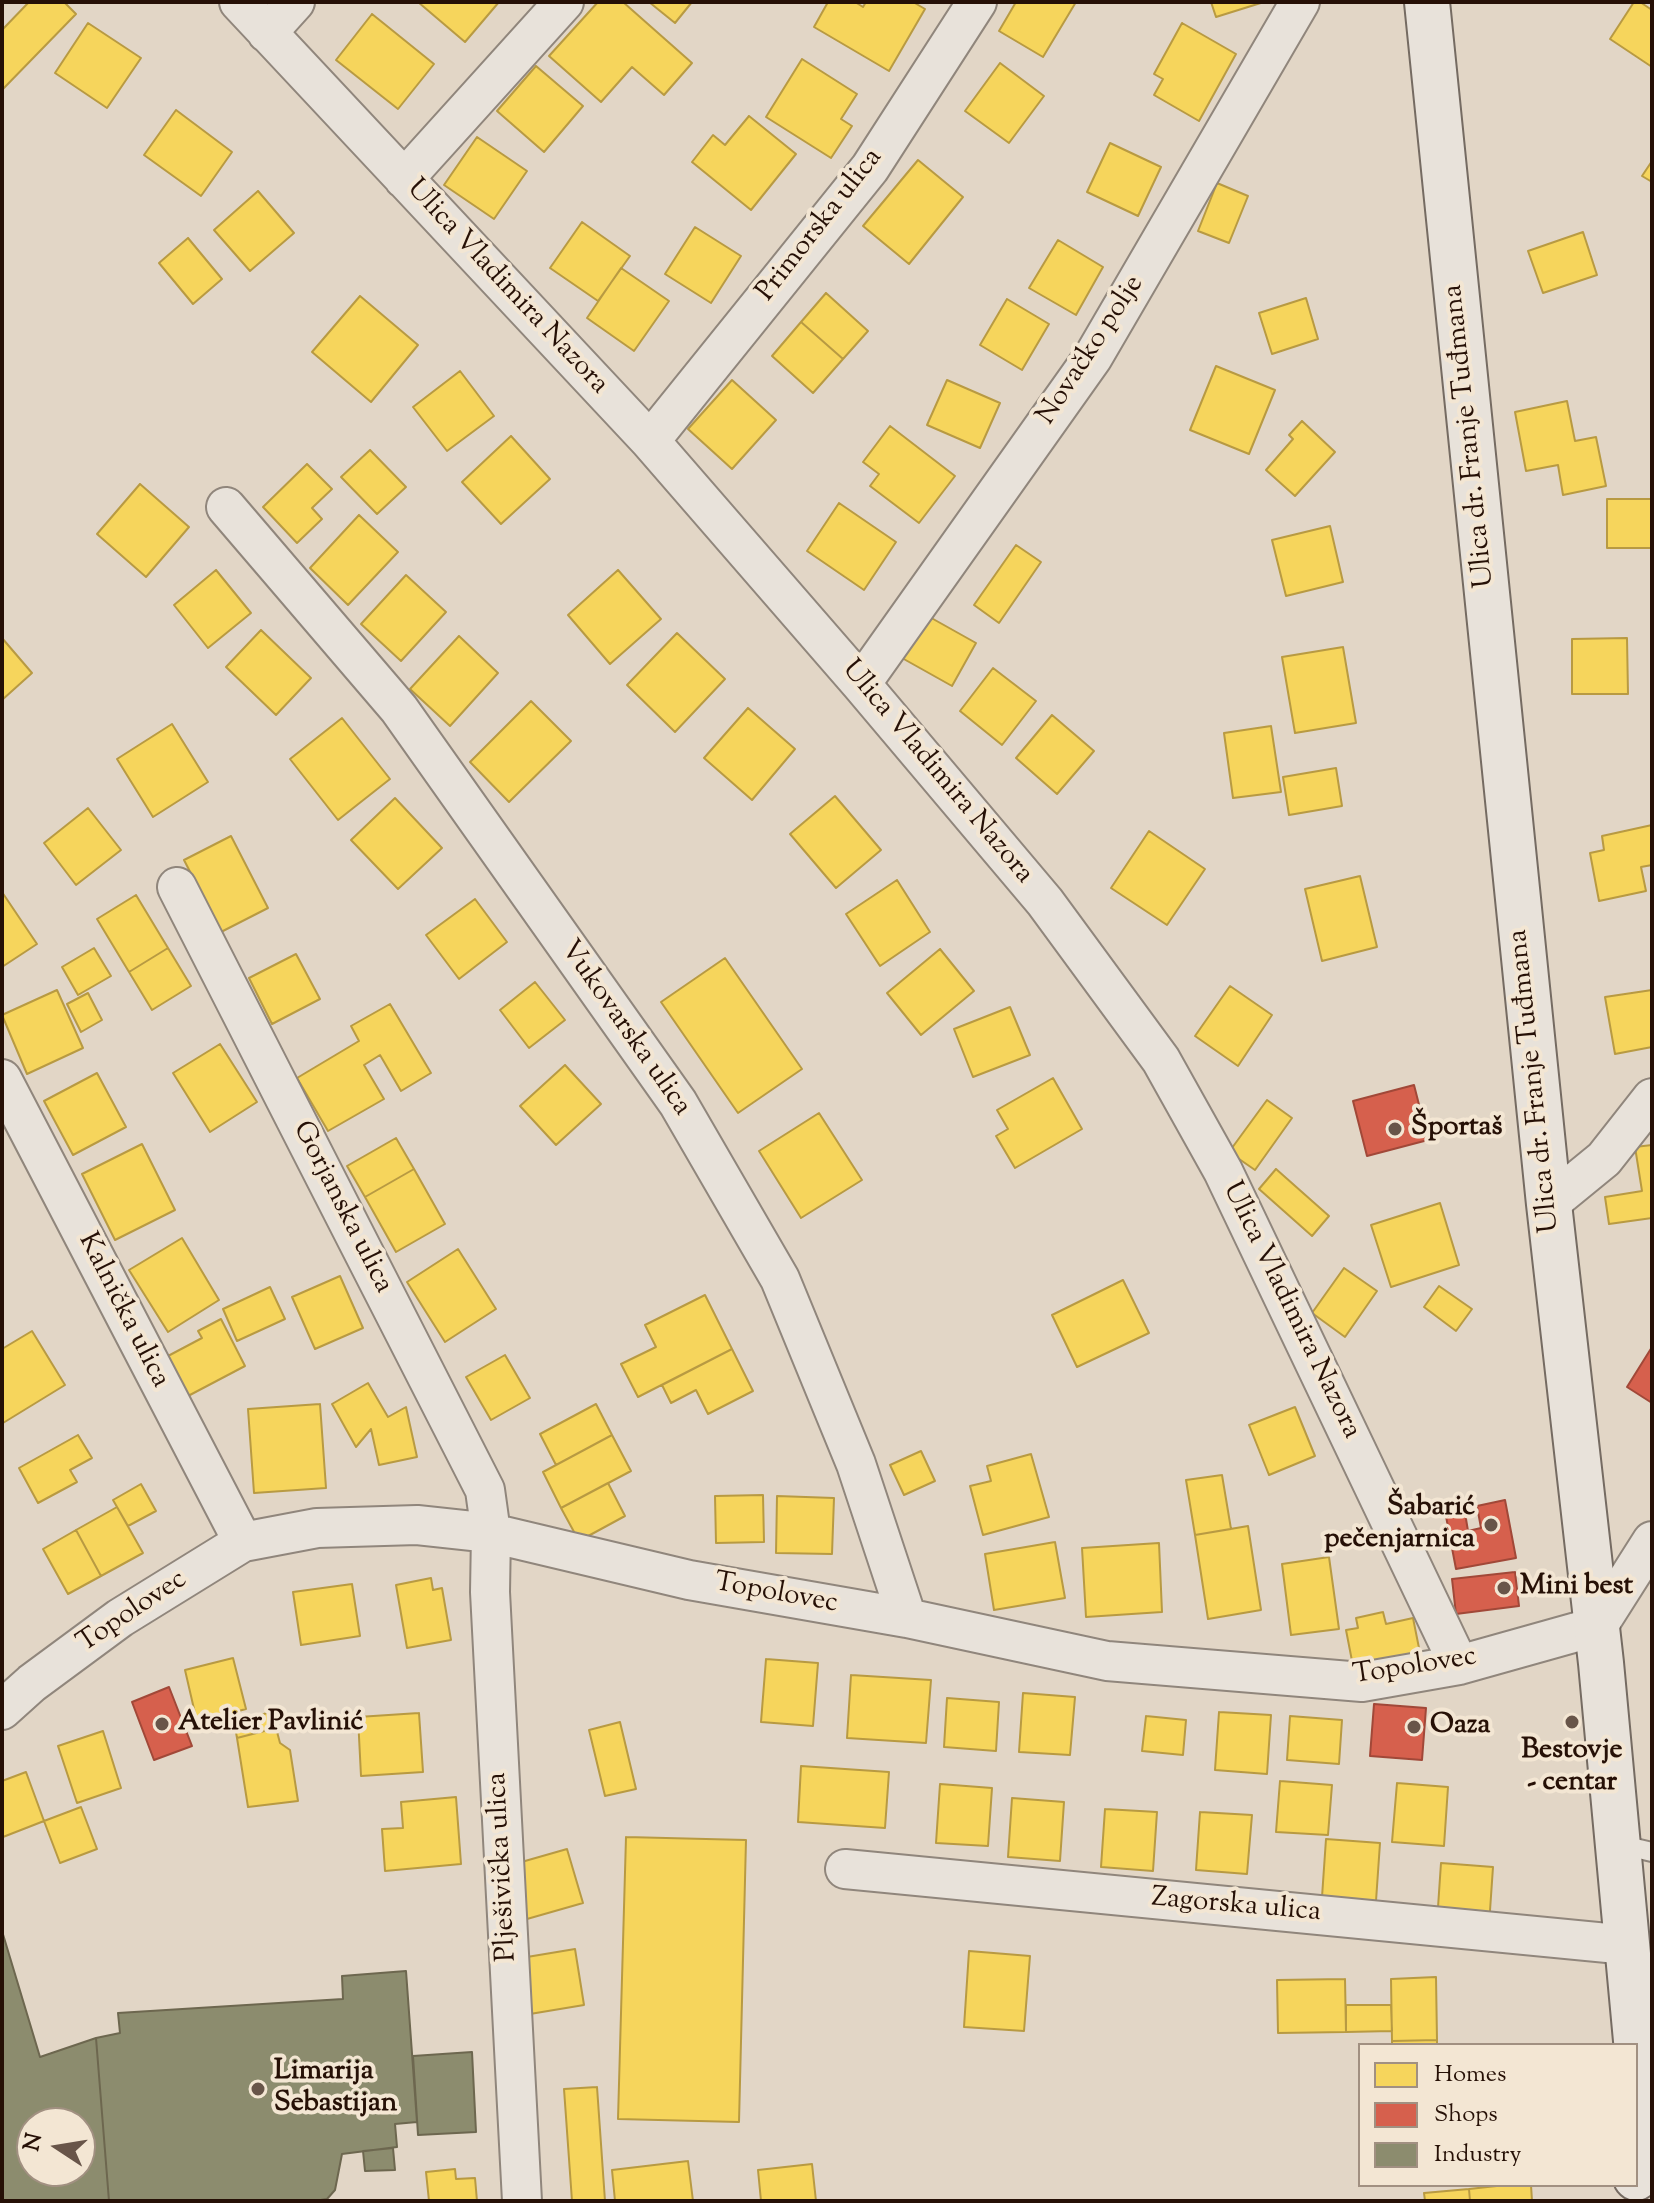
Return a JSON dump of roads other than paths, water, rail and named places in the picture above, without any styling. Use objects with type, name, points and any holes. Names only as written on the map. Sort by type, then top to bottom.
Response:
[{"type":"main road","name":"Ulica dr. Franje Tuđmana","points":[[1427,2],[1549,1204],[1598,1626],[1635,1848],[1630,1921],[1647,2114],[1642,2171]]},
{"type":"street","name":"Ulica Vladimira Nazora","points":[[239,2],[650,441],[1045,902],[1161,1060],[1223,1171],[1459,1665]]},
{"type":"street","points":[[267,33],[295,2]]},
{"type":"street","points":[[404,179],[564,2]]},
{"type":"street","name":"Primorska ulica","points":[[650,441],[870,168],[977,2]]},
{"type":"street","name":"Novačko polje","points":[[861,684],[1093,357],[1300,2]]},
{"type":"street","name":"Vukovarska ulica","points":[[226,507],[399,709],[678,1103],[780,1279],[856,1464],[907,1618]]},
{"type":"street","name":"Gorjanska ulica","points":[[177,887],[485,1490],[491,1533]]},
{"type":"street","name":"Kalnička ulica","points":[[2,1079],[243,1542]]},
{"type":"street","points":[[1549,1204],[1604,1159],[1652,1098]]},
{"type":"street","name":"Topolovec","points":[[2,1710],[32,1683],[120,1618],[243,1542],[317,1528],[417,1525],[491,1533],[689,1580],[907,1618],[1107,1661],[1362,1682],[1459,1665],[1598,1626]]},
{"type":"street","name":"Plješivička ulica","points":[[491,1533],[490,1592],[522,2201]]},
{"type":"street","points":[[1598,1626],[1652,1541]]},
{"type":"street","name":"Zagorska ulica","points":[[845,1869],[1630,1921]]},
{"type":"place","name":"Športaš","points":[[1395,1129]]},
{"type":"place","name":"Šabarić pečenjarnica","points":[[1491,1525]]},
{"type":"place","name":"Mini best","points":[[1504,1588]]},
{"type":"place","name":"Bestovje - centar","points":[[1572,1722]]},
{"type":"place","name":"Atelier Pavlinić","points":[[162,1724]]},
{"type":"place","name":"Oaza","points":[[1414,1727]]},
{"type":"place","name":"Limarija Sebastijan","points":[[258,2089]]}]
